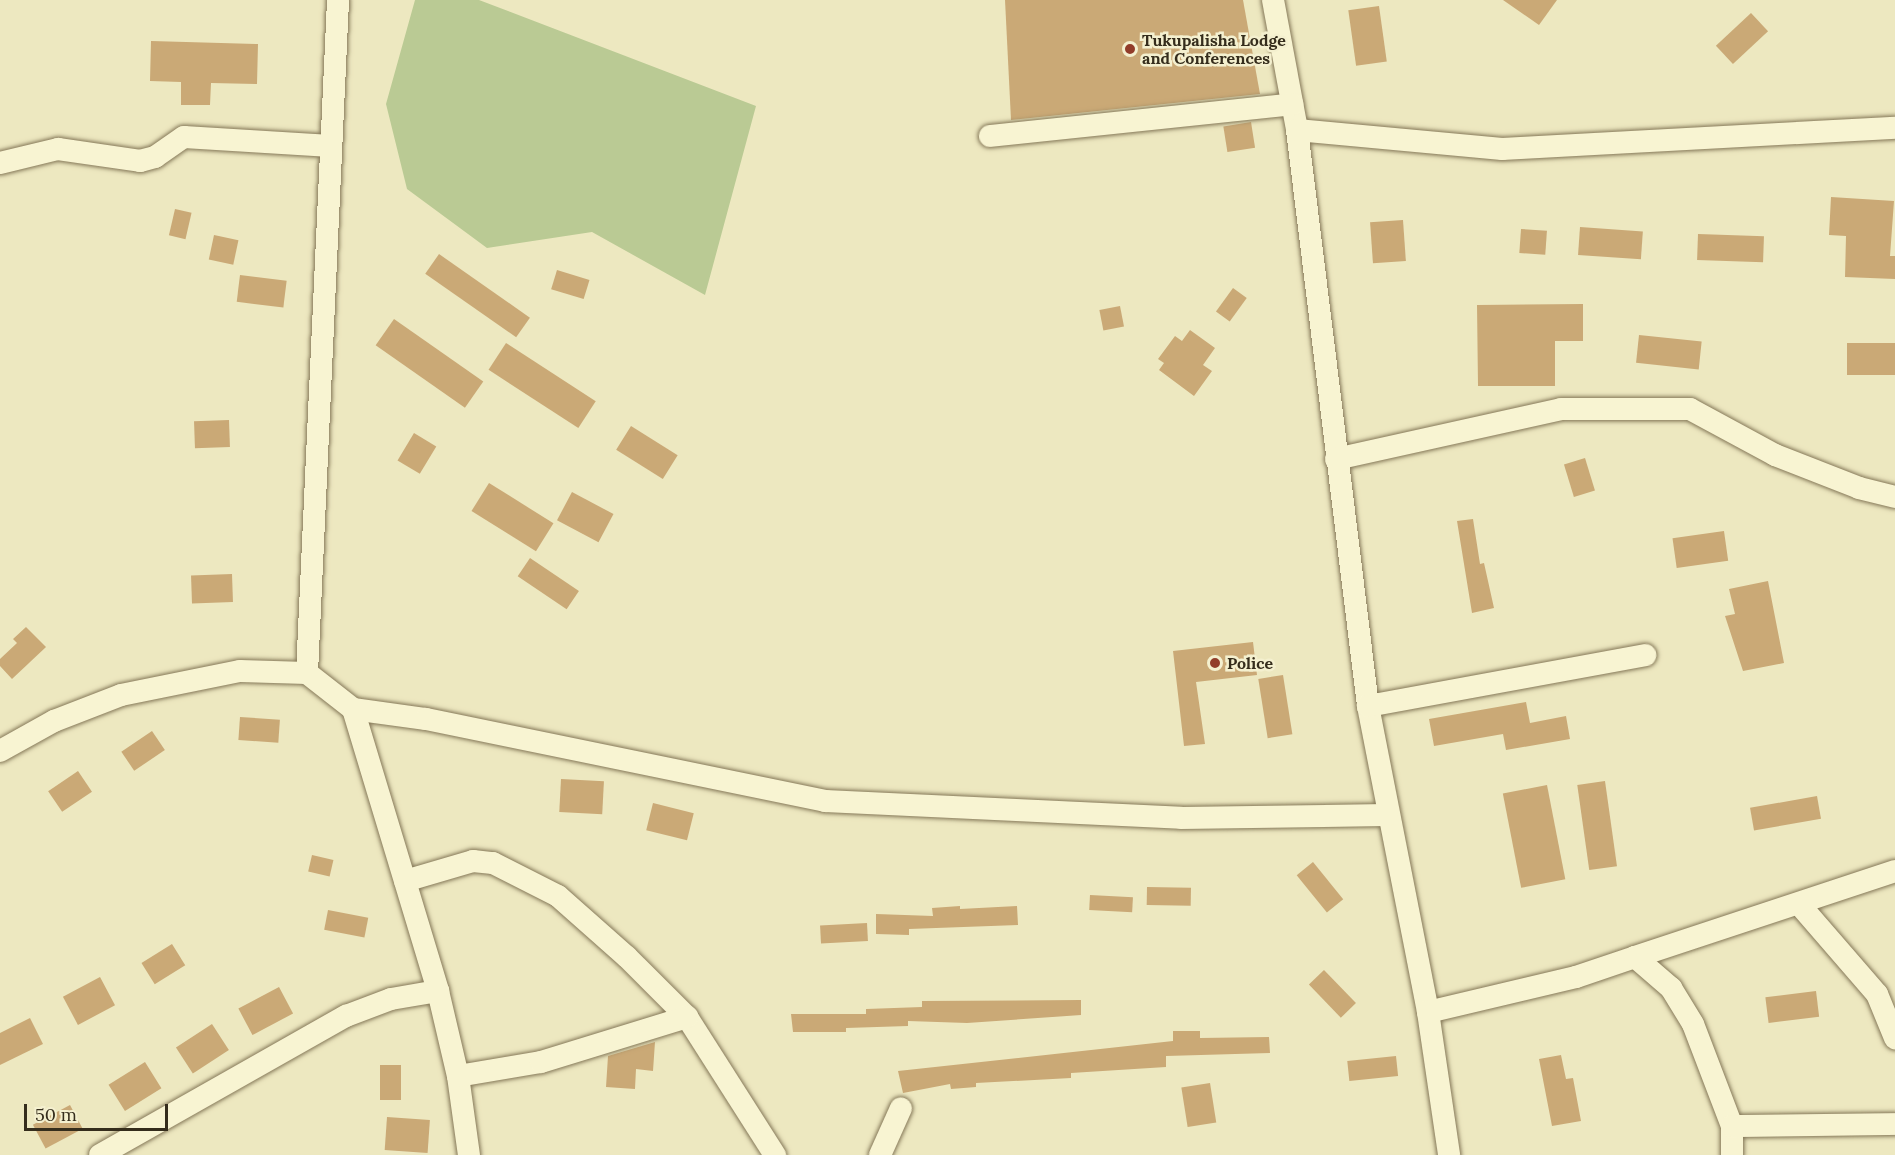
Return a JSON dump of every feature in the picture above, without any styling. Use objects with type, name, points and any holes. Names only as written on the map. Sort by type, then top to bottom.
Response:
[{"type":"street","points":[[307,673],[338,0]]},
{"type":"street","points":[[1273,0],[1297,130],[1368,705],[1428,1012],[1449,1155]]},
{"type":"street","points":[[990,136],[1292,104]]},
{"type":"street","points":[[1297,130],[1502,150],[1895,128]]},
{"type":"street","points":[[0,164],[58,149],[140,161],[155,157],[184,137],[331,146]]},
{"type":"street","points":[[1336,459],[1561,409],[1690,409],[1776,455],[1859,488],[1895,497]]},
{"type":"street","points":[[1368,705],[1645,655]]},
{"type":"street","points":[[0,751],[54,721],[121,695],[240,671],[307,673],[353,709],[437,721],[825,801],[1181,818],[1388,815]]},
{"type":"street","points":[[353,709],[438,991],[458,1076],[470,1155]]},
{"type":"street","points":[[405,881],[473,861],[493,863],[558,896],[627,957],[687,1017],[775,1155]]},
{"type":"street","points":[[1428,1012],[1576,977],[1892,876]]},
{"type":"street","points":[[1799,904],[1877,994],[1895,1038]]},
{"type":"street","points":[[1635,957],[1671,988],[1693,1024],[1732,1126],[1732,1155]]},
{"type":"street","points":[[100,1155],[346,1016],[391,999],[438,991]]},
{"type":"street","points":[[458,1076],[542,1062],[687,1017]]},
{"type":"street","points":[[880,1155],[901,1108]]},
{"type":"street","points":[[1732,1126],[1895,1124]]},
{"type":"green space","points":[[415,0],[479,0],[756,106],[705,295],[592,232],[487,248],[407,189],[386,104]]},
{"type":"building","name":"Tukupalisha Lodge and Conferences","points":[[1005,0],[1243,0],[1260,94],[1011,120]]},
{"type":"building","points":[[1503,0],[1557,0],[1539,25]]},
{"type":"building","points":[[1379,6],[1387,61],[1356,66],[1348,10]]},
{"type":"building","points":[[1751,13],[1768,31],[1733,64],[1716,46]]},
{"type":"building","points":[[151,41],[258,44],[257,84],[211,83],[210,105],[181,105],[181,82],[150,81]]},
{"type":"building","points":[[1251,122],[1255,148],[1227,152],[1223,126]]},
{"type":"building","points":[[1831,197],[1894,201],[1890,256],[1895,256],[1895,279],[1845,277],[1846,236],[1829,235]]},
{"type":"building","points":[[175,209],[192,213],[185,239],[169,235]]},
{"type":"building","points":[[1403,220],[1406,261],[1373,263],[1370,222]]},
{"type":"building","points":[[1580,227],[1643,231],[1641,259],[1578,255]]},
{"type":"building","points":[[1521,229],[1547,231],[1545,255],[1519,253]]},
{"type":"building","points":[[1698,234],[1764,236],[1763,262],[1697,260]]},
{"type":"building","points":[[214,235],[238,240],[233,265],[209,259]]},
{"type":"building","points":[[439,254],[530,318],[516,337],[425,274]]},
{"type":"building","points":[[557,270],[590,280],[584,299],[551,289]]},
{"type":"building","points":[[240,275],[287,281],[283,308],[237,302]]},
{"type":"building","points":[[1233,288],[1247,298],[1230,321],[1216,311]]},
{"type":"building","points":[[1583,304],[1583,341],[1555,341],[1555,386],[1478,386],[1477,305]]},
{"type":"building","points":[[1120,306],[1124,327],[1103,331],[1099,310]]},
{"type":"building","points":[[394,319],[483,382],[465,408],[376,345]]},
{"type":"building","points":[[1190,330],[1215,348],[1203,365],[1212,371],[1194,396],[1159,370],[1164,363],[1158,359],[1175,336],[1182,341]]},
{"type":"building","points":[[1639,335],[1702,342],[1699,369],[1636,363]]},
{"type":"building","points":[[506,343],[596,401],[578,428],[489,370]]},
{"type":"building","points":[[1847,343],[1895,343],[1895,375],[1847,375]]},
{"type":"building","points":[[229,420],[230,447],[195,448],[194,421]]},
{"type":"building","points":[[631,426],[678,455],[663,479],[616,450]]},
{"type":"building","points":[[414,433],[436,446],[420,474],[398,460]]},
{"type":"building","points":[[1585,458],[1595,491],[1574,497],[1564,464]]},
{"type":"building","points":[[489,483],[553,523],[536,551],[472,511]]},
{"type":"building","points":[[572,492],[613,514],[598,542],[557,520]]},
{"type":"building","points":[[1473,519],[1480,564],[1484,563],[1494,608],[1472,613],[1457,521]]},
{"type":"building","points":[[1724,531],[1728,561],[1677,568],[1673,538]]},
{"type":"building","points":[[530,558],[579,591],[567,609],[518,576]]},
{"type":"building","points":[[232,574],[233,602],[192,603],[191,575]]},
{"type":"building","points":[[1768,581],[1784,663],[1743,671],[1725,616],[1735,614],[1729,589]]},
{"type":"building","points":[[26,627],[46,647],[12,679],[0,666],[0,659],[17,643],[13,639]]},
{"type":"building","name":"Police","points":[[1253,642],[1257,675],[1196,682],[1205,744],[1184,746],[1173,651]]},
{"type":"building","name":"Police","points":[[1283,675],[1292,734],[1268,738],[1258,679]]},
{"type":"building","points":[[1526,702],[1530,723],[1566,716],[1570,739],[1506,750],[1503,734],[1434,746],[1429,719]]},
{"type":"building","points":[[240,717],[280,720],[278,743],[238,740]]},
{"type":"building","points":[[152,731],[165,750],[134,771],[121,752]]},
{"type":"building","points":[[78,771],[92,792],[62,812],[48,791]]},
{"type":"building","points":[[561,779],[604,781],[602,814],[559,812]]},
{"type":"building","points":[[1605,781],[1617,866],[1589,870],[1577,785]]},
{"type":"building","points":[[1547,785],[1565,879],[1521,888],[1503,794]]},
{"type":"building","points":[[1817,796],[1821,819],[1754,830],[1750,808]]},
{"type":"building","points":[[653,803],[694,813],[687,840],[646,830]]},
{"type":"building","points":[[312,855],[333,860],[330,877],[308,872]]},
{"type":"building","points":[[1313,862],[1343,899],[1327,913],[1297,875]]},
{"type":"building","points":[[1147,887],[1191,888],[1191,906],[1147,905]]},
{"type":"building","points":[[1090,895],[1133,897],[1132,912],[1089,910]]},
{"type":"building","points":[[960,906],[960,909],[1017,906],[1018,925],[909,929],[909,935],[876,934],[876,914],[933,916],[932,908]]},
{"type":"building","points":[[328,910],[368,918],[364,937],[324,930]]},
{"type":"building","points":[[867,923],[868,941],[821,943],[820,925]]},
{"type":"building","points":[[172,944],[185,965],[155,984],[141,963]]},
{"type":"building","points":[[1324,970],[1356,1003],[1341,1018],[1309,985]]},
{"type":"building","points":[[100,977],[115,1005],[78,1025],[63,997]]},
{"type":"building","points":[[279,987],[293,1013],[252,1035],[238,1009]]},
{"type":"building","points":[[1816,991],[1819,1017],[1769,1023],[1765,997]]},
{"type":"building","points":[[1081,1000],[1081,1015],[967,1023],[908,1021],[908,1026],[846,1028],[846,1032],[793,1032],[791,1014],[866,1014],[866,1009],[922,1007],[922,1001]]},
{"type":"building","points":[[30,1018],[43,1044],[0,1065],[0,1033]]},
{"type":"building","points":[[212,1024],[229,1050],[193,1073],[176,1047]]},
{"type":"building","points":[[1173,1031],[1200,1031],[1200,1038],[1269,1037],[1270,1053],[1166,1056],[1166,1067],[1071,1073],[1071,1078],[976,1083],[976,1087],[951,1089],[950,1084],[903,1093],[898,1071],[1173,1041]]},
{"type":"building","points":[[655,1042],[653,1071],[636,1069],[635,1089],[606,1087],[608,1056]]},
{"type":"building","points":[[1561,1055],[1566,1079],[1573,1078],[1581,1121],[1552,1126],[1539,1059]]},
{"type":"building","points":[[1396,1056],[1398,1076],[1349,1081],[1347,1061]]},
{"type":"building","points":[[145,1062],[161,1088],[125,1111],[109,1085]]},
{"type":"building","points":[[380,1065],[401,1065],[401,1100],[380,1100]]},
{"type":"building","points":[[1210,1083],[1216,1123],[1188,1127],[1181,1088]]},
{"type":"building","points":[[70,1105],[83,1129],[46,1149],[33,1125]]},
{"type":"building","points":[[387,1117],[430,1120],[428,1153],[385,1150]]},
{"type":"place","name":"Tukupalisha Lodge and Conferences","points":[[1130,49]]},
{"type":"place","name":"Police","points":[[1215,663]]}]
